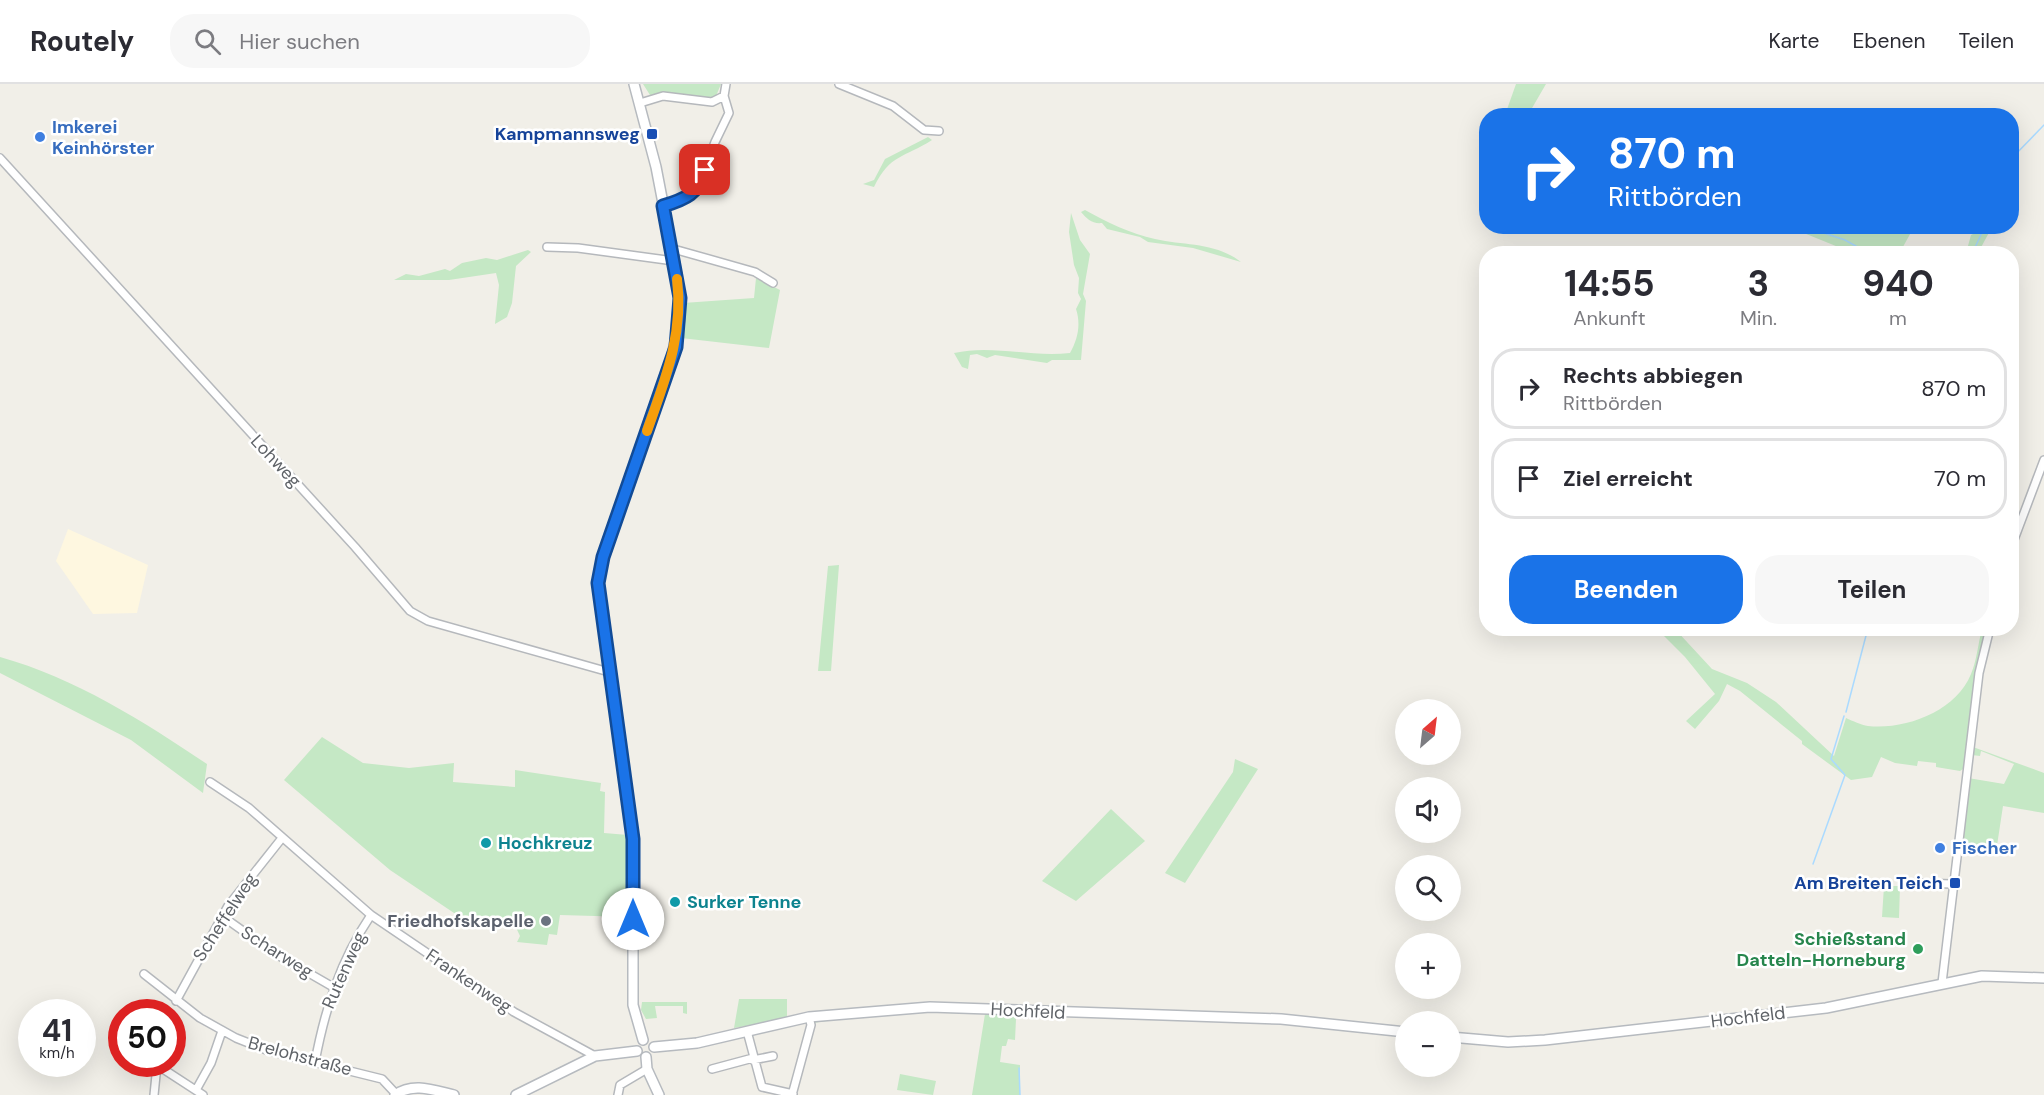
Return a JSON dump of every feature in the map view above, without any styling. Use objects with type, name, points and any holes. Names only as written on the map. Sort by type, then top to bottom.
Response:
[{"type":"street","points":[[634,84],[663,206],[680,298],[676,347],[603,557],[598,583],[633,839],[633,1005],[643,1040]]},
{"type":"street","points":[[663,206],[687,198],[701,185],[715,142],[729,113],[724,96],[726,84]]},
{"type":"street","points":[[839,84],[893,106],[924,130],[939,131]]},
{"type":"street","points":[[640,103],[663,96],[712,102],[724,96]]},
{"type":"street","name":"Lohweg","points":[[0,158],[356,547],[410,611],[428,621],[609,672]]},
{"type":"street","points":[[547,247],[578,248],[674,261]]},
{"type":"street","points":[[670,248],[740,267],[773,283]]},
{"type":"street","points":[[2019,526],[2044,460]]},
{"type":"street","points":[[1942,983],[1952,884],[1979,673],[1988,636]]},
{"type":"street","name":"Frankenweg","points":[[210,782],[249,808],[371,915],[514,1011],[595,1056]]},
{"type":"street","name":"Scheffelweg","points":[[177,999],[222,916],[254,871],[282,838]]},
{"type":"street","points":[[1919,883],[1952,884]]},
{"type":"street","name":"Rutenweg","points":[[315,1062],[333,987],[358,935],[371,915]]},
{"type":"street","name":"Scharweg","points":[[222,916],[274,953],[333,987]]},
{"type":"street","name":"Brelohstraße","points":[[144,974],[174,999]]},
{"type":"street","name":"Hochfeld","points":[[1461,1038],[1508,1042],[1545,1040],[1826,1008],[1942,983],[1991,976],[2044,978]]},
{"type":"street","name":"Hochfeld","points":[[654,1047],[697,1043],[809,1017],[892,1008],[949,1007],[1281,1019],[1395,1031]]},
{"type":"street","name":"Brelohstraße","points":[[186,1008],[222,1031],[270,1051],[382,1079],[395,1094]]},
{"type":"street","points":[[747,1031],[762,1087],[793,1095],[811,1025],[809,1017]]},
{"type":"street","points":[[196,1090],[211,1063],[222,1031]]},
{"type":"street","points":[[637,1050],[638,1044],[643,1040],[650,1041],[654,1047],[652,1054],[646,1057]]},
{"type":"street","points":[[516,1095],[595,1056],[637,1050],[646,1057],[647,1069],[659,1095]]},
{"type":"street","points":[[712,1069],[773,1056]]},
{"type":"street","points":[[618,1095],[620,1084],[647,1069]]},
{"type":"street","points":[[154,1095],[155,1077]]},
{"type":"street","points":[[176,1077],[203,1095]]},
{"type":"street","points":[[395,1094],[416,1087],[452,1095]]},
{"type":"shaded area","points":[[68,529],[148,565],[137,613],[93,614],[56,561]]},
{"type":"green space","points":[[643,84],[721,84],[716,96],[693,99],[650,95]]},
{"type":"green space","points":[[1516,84],[1546,84],[1532,108],[1507,108]]},
{"type":"green space","points":[[928,137],[932,140],[892,162],[874,187],[863,184],[874,180],[885,159]]},
{"type":"green space","points":[[1085,210],[1137,234],[1211,248],[1241,262],[1193,248],[1148,242],[1140,237],[1107,229],[1102,223],[1095,223],[1088,219],[1081,212]]},
{"type":"green space","points":[[1071,213],[1080,240],[1090,254],[1083,294],[1086,301],[1081,360],[1052,360],[1047,363],[995,355],[987,358],[977,354],[970,355],[968,369],[962,367],[954,353],[998,350],[1041,354],[1070,353],[1078,331],[1076,309],[1081,299],[1078,293],[1079,278],[1074,265],[1069,232]]},
{"type":"green space","points":[[1806,234],[1910,234],[1903,246],[1836,246]]},
{"type":"green space","points":[[1988,234],[1982,246],[1968,246],[1971,235]]},
{"type":"green space","points":[[528,250],[531,252],[516,266],[512,303],[507,317],[495,324],[499,285],[496,273],[449,280],[394,280],[406,274],[419,276],[445,269],[450,271],[462,263],[486,258],[497,260]]},
{"type":"green space","points":[[756,278],[780,290],[769,348],[681,338],[683,303],[754,298]]},
{"type":"green space","points":[[839,565],[831,671],[818,671],[828,566]]},
{"type":"green space","points":[[1664,636],[1681,636],[1712,669],[1747,683],[1776,702],[1834,756],[1846,718],[1868,726],[1898,725],[1942,708],[1964,687],[1975,663],[1981,636],[1987,636],[1966,767],[1960,771],[1936,767],[1936,763],[1918,761],[1917,766],[1895,763],[1881,757],[1872,777],[1851,780],[1802,744],[1802,741],[1740,691],[1727,684],[1719,701],[1695,729],[1686,721],[1715,694],[1685,657]]},
{"type":"green space","points":[[0,657],[55,677],[108,702],[207,764],[203,793],[131,740],[0,673]]},
{"type":"green space","points":[[322,737],[363,763],[409,768],[454,763],[453,782],[515,787],[515,770],[601,783],[600,791],[605,792],[604,833],[628,835],[629,917],[560,915],[557,935],[549,934],[547,945],[517,942],[520,936],[512,919],[457,915],[390,870],[284,780]]},
{"type":"green space","points":[[1973,747],[2044,773],[2044,813],[2003,806],[1996,852],[1959,850],[1968,778],[2004,784],[2014,764],[1981,751],[1980,756],[1972,755]]},
{"type":"green space","points":[[1235,759],[1258,769],[1185,883],[1165,873],[1233,772]]},
{"type":"green space","points":[[1111,809],[1145,841],[1076,901],[1042,881]]},
{"type":"green space","points":[[1884,886],[1900,886],[1899,918],[1882,917]]},
{"type":"green space","points":[[739,999],[787,999],[787,1019],[734,1028]]},
{"type":"green space","points":[[642,1002],[687,1002],[687,1014],[683,1013],[683,1006],[655,1006],[657,1018],[646,1019],[641,1010]]},
{"type":"green space","points":[[882,1009],[1011,1013],[1016,1019],[1015,1040],[1008,1039],[1006,1046],[1002,1046],[1000,1062],[1020,1065],[1020,1095],[972,1095],[985,1014],[910,1012],[867,1015],[813,1023],[814,1020]]},
{"type":"green space","points":[[900,1074],[936,1081],[933,1095],[897,1090]]},
{"type":"waterway","points":[[2019,151],[2044,125]]},
{"type":"waterway","points":[[1827,234],[1856,246]]},
{"type":"waterway","points":[[1976,246],[1981,234]]},
{"type":"waterway","points":[[1846,712],[1866,636]]},
{"type":"waterway","points":[[1813,864],[1845,775],[1831,759],[1844,716]]},
{"type":"waterway","points":[[1019,1068],[1020,1095]]},
{"type":"slow traffic","points":[[647,431],[676,347],[680,318],[677,279]]},
{"type":"place","name":"Kampmannsweg","points":[[652,134]]},
{"type":"place","name":"Imkerei Keinhörster","points":[[40,137]]},
{"type":"place","name":"Hochkreuz","points":[[486,843]]},
{"type":"place","name":"Fischer","points":[[1940,848]]},
{"type":"place","name":"Am Breiten Teich","points":[[1955,883]]},
{"type":"place","name":"Surker Tenne","points":[[675,902]]},
{"type":"place","name":"Friedhofskapelle","points":[[546,921]]},
{"type":"place","name":"Schießstand Datteln-Horneburg","points":[[1918,949]]},
{"type":"route","points":[[633,919],[633,839],[598,583],[603,557],[676,347],[680,298],[663,206],[687,198],[694,193],[701,185],[705,170]]}]
